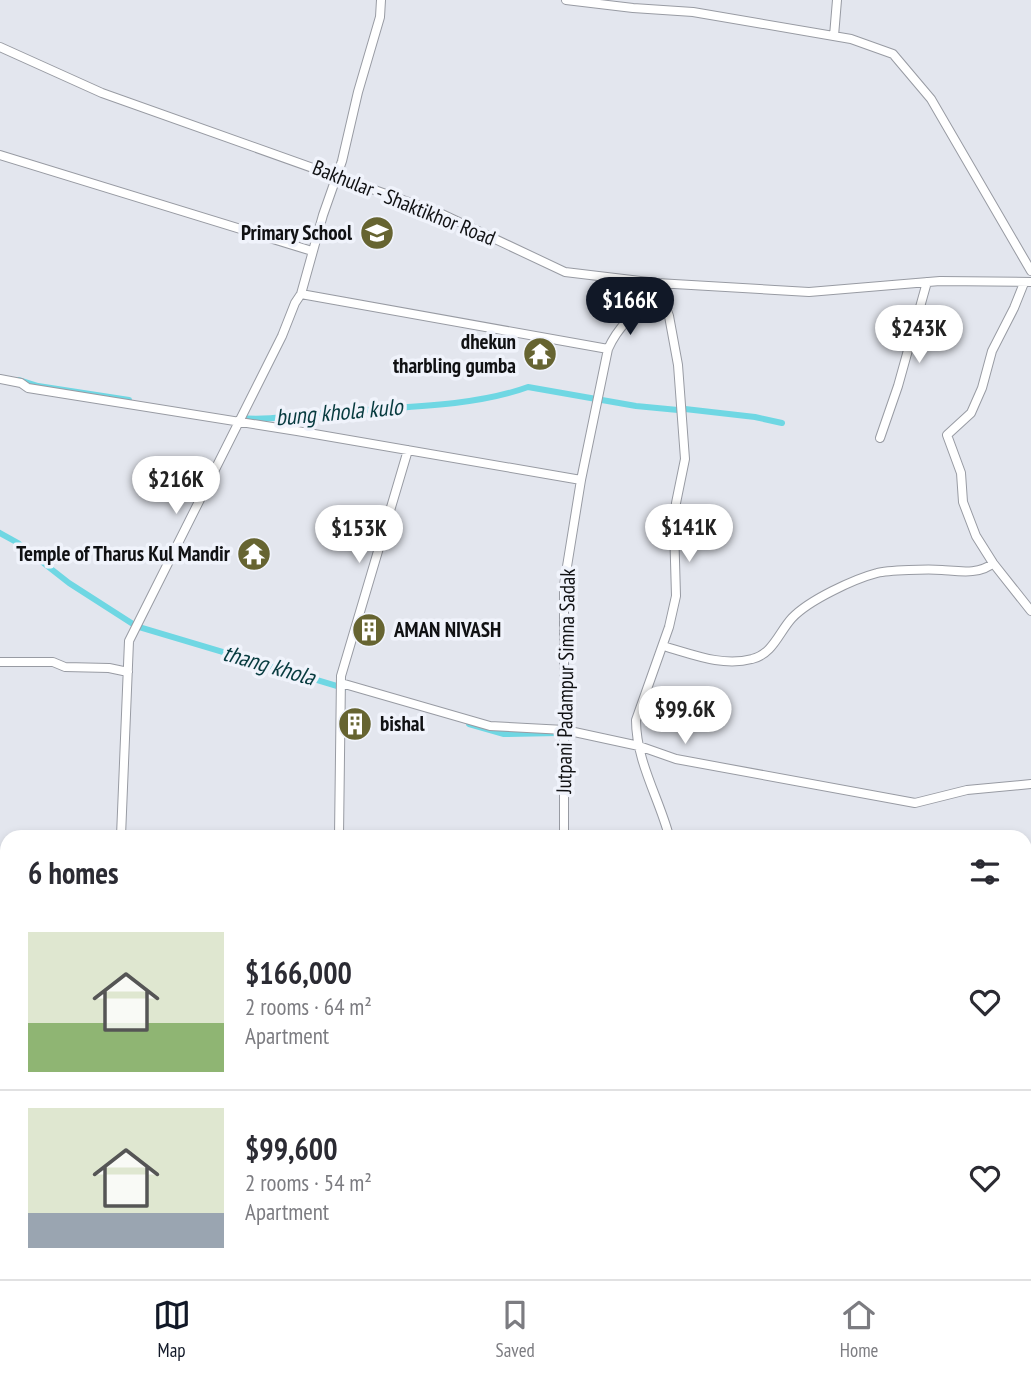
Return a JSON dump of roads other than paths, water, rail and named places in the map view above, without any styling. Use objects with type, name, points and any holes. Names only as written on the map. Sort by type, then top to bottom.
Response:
[{"type":"street","points":[[121,830],[130,641],[301,294],[312,251],[338,176],[358,92],[380,17],[381,0]]},
{"type":"street","points":[[566,0],[693,12],[851,39],[893,54],[931,99],[1031,271]]},
{"type":"street","points":[[834,36],[837,0]]},
{"type":"street","name":"Bakhular - Shaktikhor Road","points":[[0,47],[102,93],[442,214],[565,272],[669,284],[809,292],[928,282],[1028,283]]},
{"type":"street","points":[[0,155],[312,251]]},
{"type":"street","points":[[880,438],[928,282]]},
{"type":"street","points":[[1028,283],[992,351],[982,388],[971,413],[947,435],[961,473],[964,502],[975,536],[1031,611]]},
{"type":"street","points":[[301,294],[608,349],[616,331],[633,313],[669,284]]},
{"type":"street","points":[[660,292],[669,316],[678,365],[685,459],[675,515],[676,596],[663,646],[636,720],[641,757],[667,830]]},
{"type":"street","name":"Jutpani Padampur Simna Sadak","points":[[564,830],[564,585],[581,480],[608,349]]},
{"type":"street","points":[[0,379],[21,383],[28,388],[239,419],[581,480]]},
{"type":"street","points":[[339,830],[341,687],[344,663],[408,450]]},
{"type":"street","points":[[663,646],[713,660],[733,662],[755,659],[768,651],[793,616],[841,586],[879,572],[941,570],[958,573],[988,567],[993,563]]},
{"type":"street","points":[[0,662],[53,662],[65,667],[109,668],[128,672]]},
{"type":"street","points":[[341,687],[490,726],[565,730],[639,746],[677,759],[915,803],[967,790],[1031,784]]},
{"type":"waterway","name":"bung khola kulo","points":[[19,380],[38,386],[129,400]]},
{"type":"waterway","name":"bung khola kulo","points":[[240,418],[274,418],[457,403],[528,387],[636,406],[678,410]]},
{"type":"waterway","name":"bung khola kulo","points":[[685,409],[782,423]]},
{"type":"waterway","name":"thang khola","points":[[0,533],[18,543],[69,583],[136,626],[344,688]]},
{"type":"waterway","name":"thang khola","points":[[469,724],[504,734],[558,733]]},
{"type":"place","name":"Primary School","points":[[377,233]]},
{"type":"place","name":"dhekun tharbling gumba","points":[[540,354]]},
{"type":"place","name":"Temple of Tharus Kul Mandir","points":[[254,554]]},
{"type":"place","name":"AMAN NIVASH","points":[[369,630]]},
{"type":"place","name":"bishal","points":[[355,724]]}]
